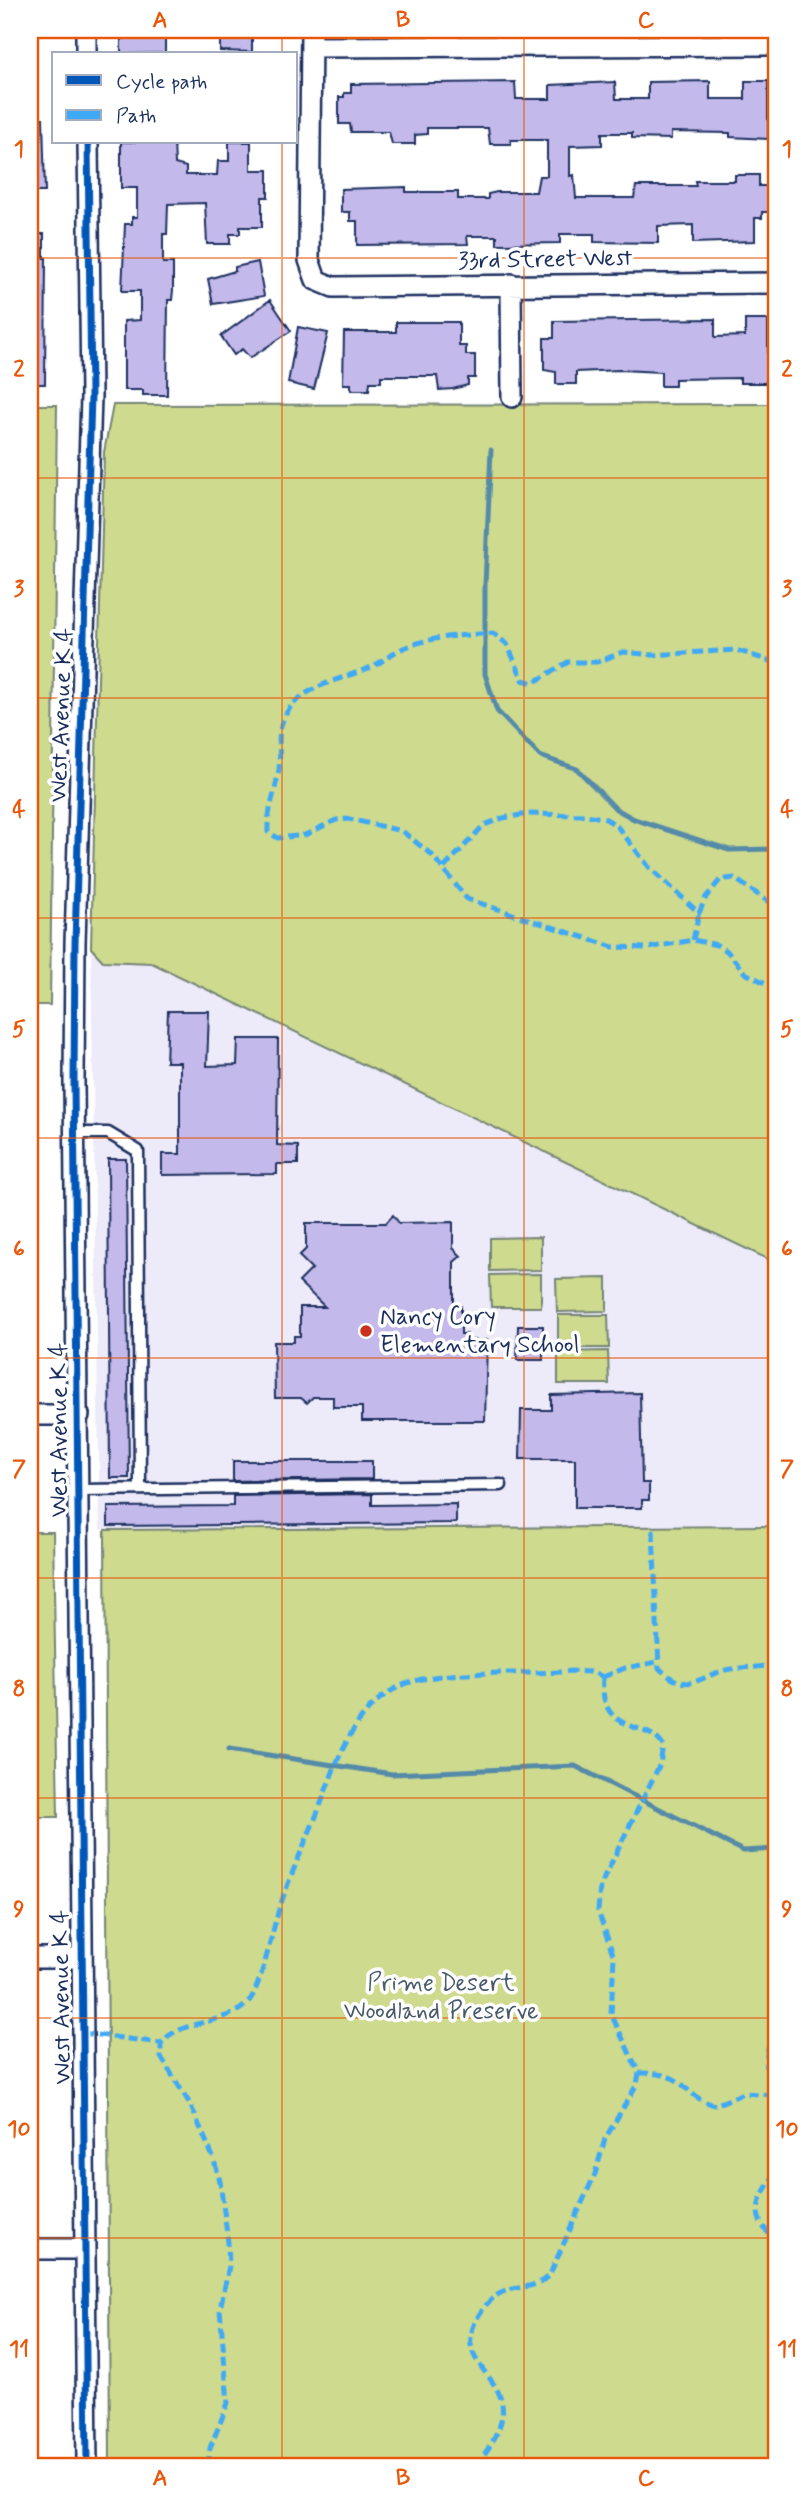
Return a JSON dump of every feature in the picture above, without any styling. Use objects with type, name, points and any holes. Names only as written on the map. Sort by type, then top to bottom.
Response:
[{"type":"street","points":[[86,30],[86,52]]},
{"type":"street","points":[[311,38],[776,45]]},
{"type":"street","name":"33rd Street West","points":[[311,38],[309,260],[316,279],[333,287],[776,282]]},
{"type":"street","name":"West Avenue K 4","points":[[87,2466],[75,1133],[76,902],[91,396],[88,144]]},
{"type":"street","points":[[511,284],[512,397]]},
{"type":"street","points":[[30,1415],[79,1415]]},
{"type":"street","points":[[30,1958],[81,1958]]},
{"type":"street","points":[[30,2249],[85,2249]]},
{"type":"lane","points":[[75,1133],[108,1133],[138,1151],[140,1489]]},
{"type":"lane","points":[[79,1490],[501,1485]]},
{"type":"shaded area","points":[[91,948],[103,961],[152,963],[776,1263],[776,1526],[100,1529]]},
{"type":"green space","points":[[776,404],[776,1263],[152,963],[103,961],[91,948],[104,452],[113,405]]},
{"type":"green space","points":[[30,405],[57,405],[50,1005],[30,1005]]},
{"type":"green space","points":[[541,1237],[541,1270],[490,1271],[490,1238]]},
{"type":"green space","points":[[541,1274],[541,1307],[491,1307],[490,1275]]},
{"type":"green space","points":[[607,1278],[607,1311],[557,1312],[556,1279]]},
{"type":"green space","points":[[558,1315],[608,1315],[609,1348],[558,1348]]},
{"type":"green space","points":[[608,1351],[609,1384],[558,1384],[558,1352]]},
{"type":"green space","name":"Prime Desert Woodland Preserve","points":[[776,1526],[776,2466],[110,2466],[105,1530]]},
{"type":"green space","points":[[30,1532],[53,1532],[58,1817],[30,1817]]},
{"type":"building","points":[[121,30],[162,30],[161,34],[165,35],[165,52],[121,52]]},
{"type":"building","points":[[220,30],[252,30],[252,52],[220,51]]},
{"type":"building","points":[[710,81],[710,99],[745,99],[745,81],[768,81],[768,139],[730,137],[730,133],[671,132],[671,139],[632,138],[632,133],[602,133],[602,145],[570,146],[570,176],[574,175],[576,198],[634,198],[636,186],[696,186],[695,181],[735,181],[735,175],[759,175],[759,186],[771,186],[771,212],[762,212],[762,218],[755,218],[755,241],[693,243],[693,225],[658,226],[658,243],[594,242],[594,234],[560,234],[560,243],[497,244],[497,236],[467,236],[468,244],[357,245],[357,221],[350,221],[350,212],[341,212],[341,189],[406,187],[406,192],[458,192],[458,199],[488,199],[488,194],[497,192],[536,192],[539,176],[547,176],[547,140],[511,140],[511,144],[490,144],[488,128],[427,128],[427,134],[415,135],[415,144],[392,144],[389,132],[351,132],[350,124],[339,124],[339,97],[344,97],[344,93],[351,93],[351,84],[515,82],[516,99],[550,99],[550,85],[615,82],[616,99],[648,99],[648,82]]},
{"type":"building","points":[[30,118],[43,118],[45,192],[30,192]]},
{"type":"building","points":[[121,144],[174,144],[175,164],[186,167],[186,175],[217,175],[218,161],[229,161],[229,144],[251,144],[251,170],[268,170],[268,197],[262,197],[262,227],[240,227],[240,234],[230,234],[230,244],[207,244],[205,203],[168,204],[167,234],[163,234],[163,263],[173,263],[173,290],[172,300],[168,300],[167,395],[143,395],[143,390],[124,390],[124,321],[140,320],[140,291],[122,291],[125,224],[132,224],[132,217],[137,217],[137,188],[121,188]]},
{"type":"building","points":[[30,234],[44,234],[45,384],[30,384]]},
{"type":"building","points":[[258,262],[264,296],[213,304],[208,279],[235,271],[235,267]]},
{"type":"building","points":[[270,300],[291,331],[250,358],[242,349],[234,355],[221,336]]},
{"type":"building","points":[[715,319],[715,337],[745,336],[745,320],[768,320],[768,357],[773,357],[773,373],[768,373],[766,383],[740,383],[740,378],[675,379],[675,386],[661,386],[661,372],[620,370],[576,372],[576,384],[556,384],[556,372],[544,370],[544,338],[554,338],[554,321]]},
{"type":"building","points":[[396,322],[459,322],[459,346],[466,346],[466,355],[475,355],[475,378],[468,378],[468,385],[439,390],[437,376],[381,376],[381,382],[370,382],[369,390],[351,390],[351,384],[343,384],[344,332],[396,332]]},
{"type":"building","points":[[298,327],[328,333],[314,389],[288,383]]},
{"type":"building","points":[[168,1011],[209,1011],[207,1066],[237,1065],[238,1039],[278,1039],[277,1145],[298,1146],[298,1164],[277,1164],[277,1174],[162,1175],[162,1154],[180,1154],[180,1062],[166,1062]]},
{"type":"building","points":[[108,1159],[126,1159],[129,1478],[110,1478]]},
{"type":"building","points":[[393,1215],[399,1223],[453,1222],[453,1248],[461,1256],[454,1262],[454,1306],[461,1306],[461,1334],[467,1334],[467,1340],[487,1340],[485,1421],[362,1421],[362,1407],[333,1407],[333,1397],[313,1397],[307,1403],[301,1398],[275,1398],[274,1342],[294,1342],[294,1336],[300,1336],[300,1307],[325,1307],[299,1282],[312,1269],[299,1256],[306,1249],[306,1223],[386,1223]]},
{"type":"building","points":[[518,1326],[543,1326],[543,1360],[517,1360]]},
{"type":"building","points":[[640,1393],[642,1483],[649,1483],[649,1500],[642,1500],[642,1508],[575,1508],[575,1459],[520,1459],[521,1410],[551,1410],[551,1395]]},
{"type":"building","points":[[233,1461],[372,1461],[372,1479],[233,1481]]},
{"type":"building","points":[[372,1494],[372,1505],[456,1504],[456,1523],[108,1526],[108,1507],[233,1506],[233,1496]]},
{"type":"waterway","points":[[491,450],[485,585],[485,674],[497,711],[540,756],[577,769],[616,809],[634,819],[729,850],[776,849]]},
{"type":"waterway","points":[[229,1749],[392,1774],[575,1766],[743,1851],[776,1849]]},
{"type":"marked path","points":[[776,663],[736,650],[652,655],[623,652],[597,662],[568,662],[533,683],[523,680],[507,644],[493,633],[445,637],[410,645],[375,665],[306,693],[295,702],[281,726],[279,769],[268,824],[268,832],[278,838],[305,835],[336,820],[349,819],[402,831],[432,855],[467,899],[613,947],[649,948],[693,940],[717,945],[727,951],[745,973],[776,988]]},
{"type":"marked path","points":[[444,868],[484,825],[503,818],[528,814],[587,815],[606,819],[616,825],[649,867],[699,913],[706,897],[720,880],[734,878],[776,907]]},
{"type":"marked path","points":[[693,940],[699,913]]},
{"type":"marked path","points":[[653,1530],[659,1668],[679,1682],[687,1683],[731,1669],[776,1664]]},
{"type":"marked path","points":[[603,1677],[625,1668],[657,1662]]},
{"type":"marked path","points":[[208,2466],[210,2448],[228,2403],[220,2309],[229,2266],[228,2242],[220,2181],[213,2157],[190,2104],[161,2057],[161,2043],[182,2029],[235,2012],[253,1995],[286,1889],[338,1759],[359,1722],[372,1706],[388,1693],[425,1678],[573,1671],[593,1672],[603,1677]]},
{"type":"marked path","points":[[475,2466],[495,2436],[502,2413],[500,2395],[473,2353],[471,2336],[479,2315],[497,2295],[533,2285],[550,2274],[595,2174],[605,2139],[637,2084],[639,2073],[611,2014],[614,1957],[598,1911],[600,1886],[660,1764],[663,1746],[647,1732],[616,1718],[608,1709],[603,1677]]},
{"type":"marked path","points":[[82,2033],[161,2043]]},
{"type":"marked path","points":[[776,2035],[767,2052],[769,2083],[776,2114]]},
{"type":"marked path","points":[[639,2073],[668,2076],[703,2101],[715,2105],[744,2093],[773,2095]]},
{"type":"marked path","points":[[776,2172],[758,2207],[761,2223],[776,2240]]},
{"type":"marked path","points":[[776,2460],[776,2466]]},
{"type":"cycle path","points":[[87,2466],[74,1082],[75,943],[91,396],[88,144]]},
{"type":"place","name":"Nancy Cory Elementary School","points":[[366,1331]]}]
